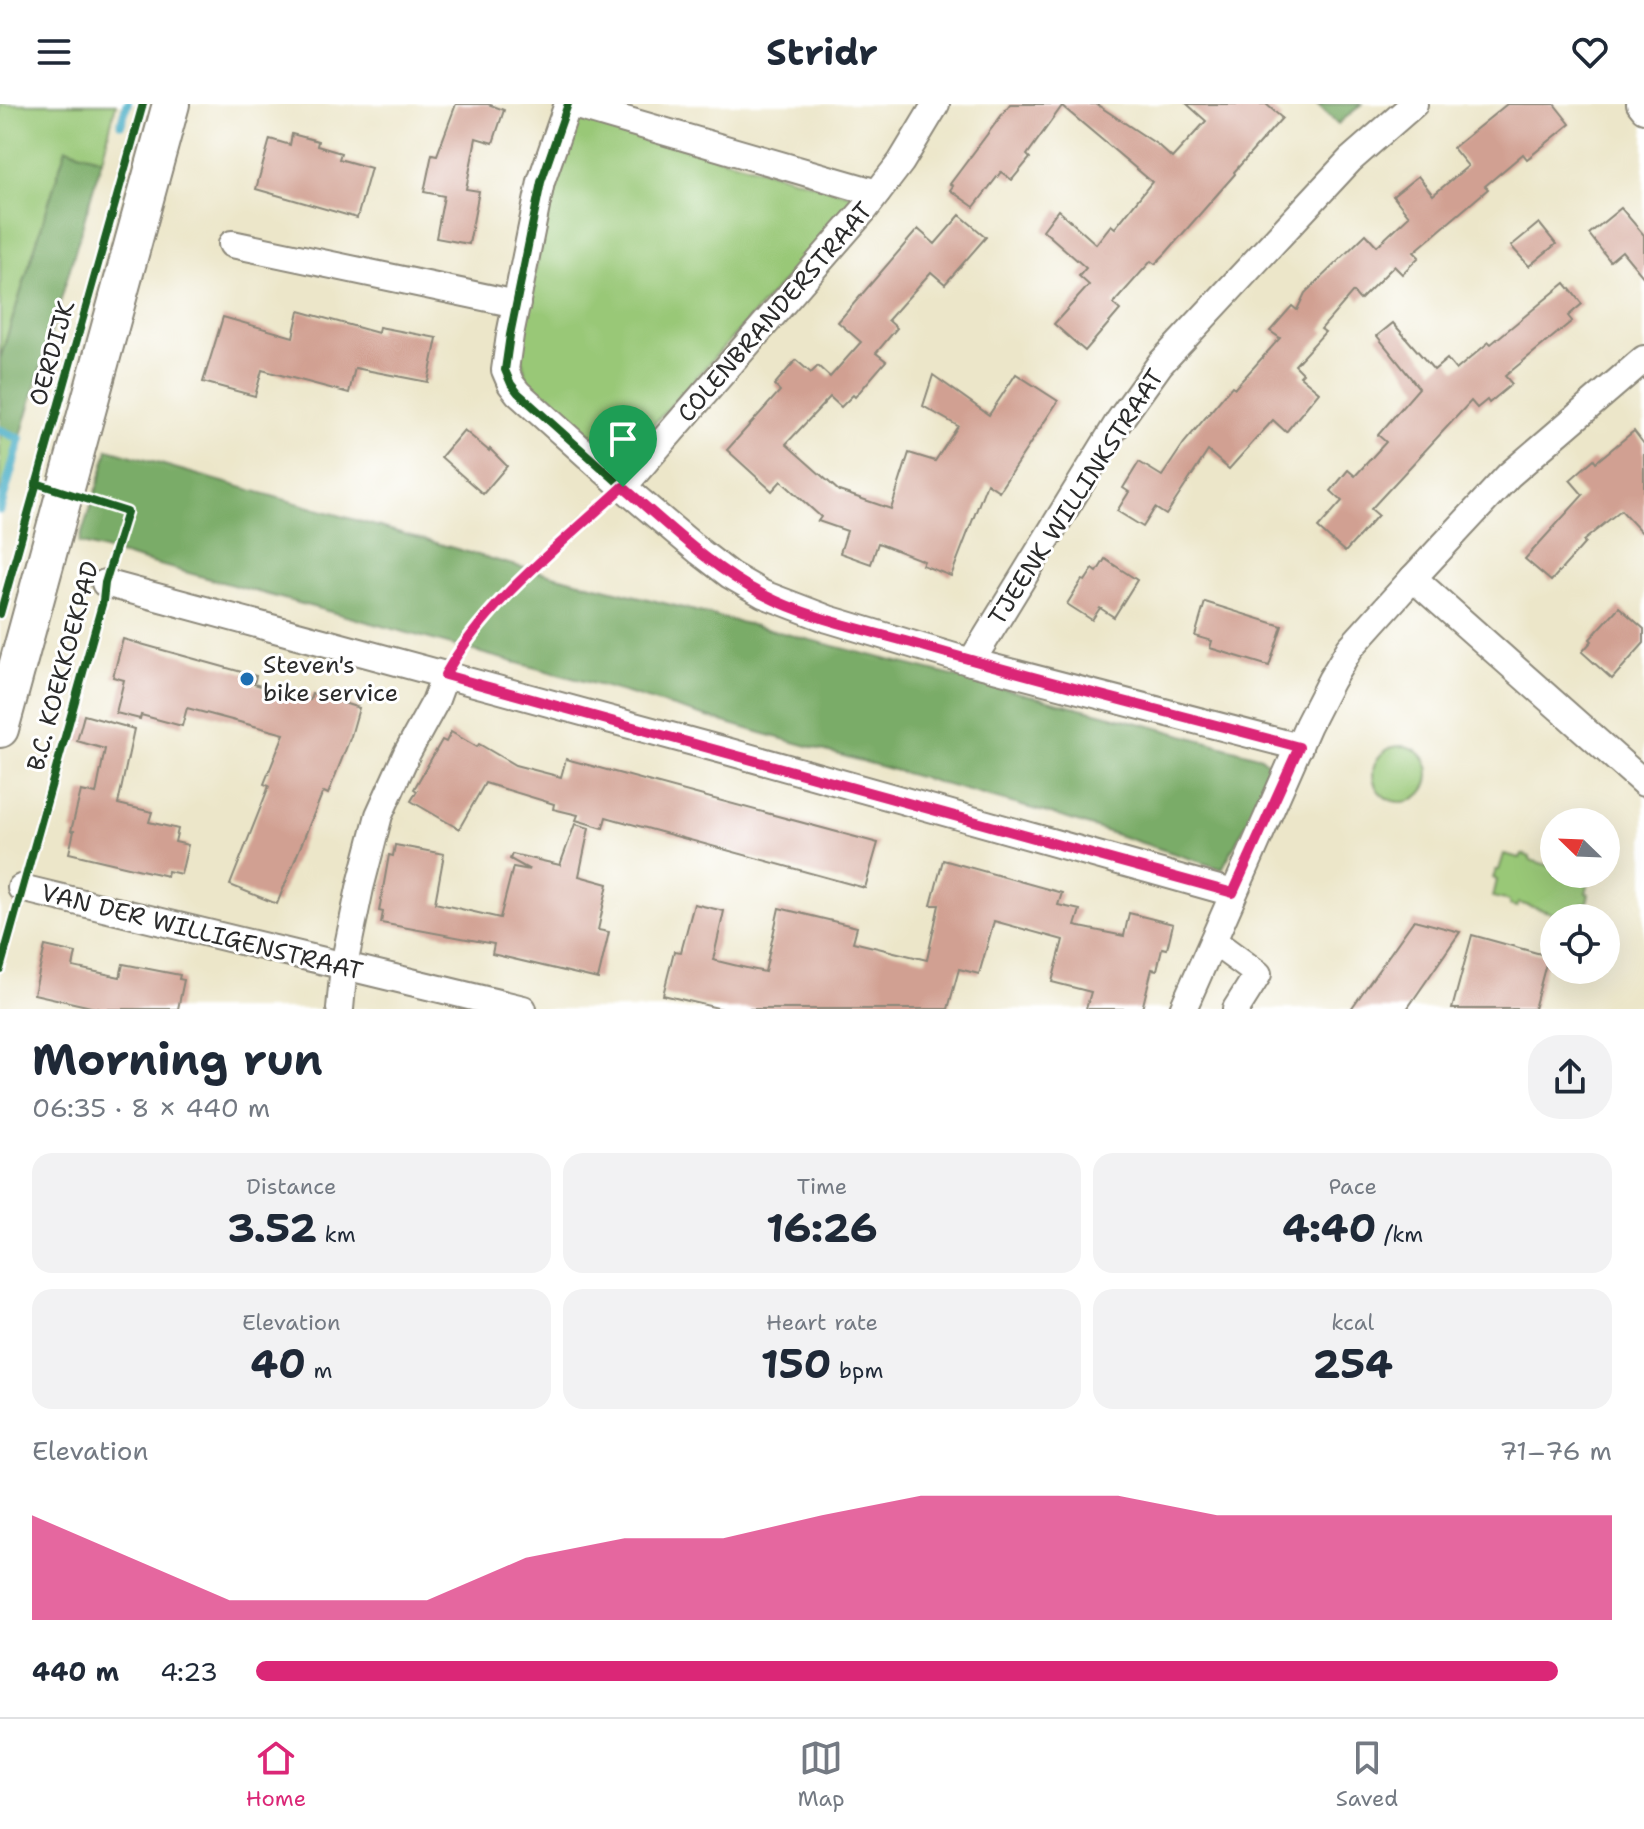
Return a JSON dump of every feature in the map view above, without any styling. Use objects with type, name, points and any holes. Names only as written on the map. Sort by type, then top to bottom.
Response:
[{"type":"street","name":"OERDIJK","points":[[0,729],[171,104]]},
{"type":"street","name":"COLENBRANDERSTRAAT","points":[[569,104],[877,193]]},
{"type":"street","points":[[569,104],[541,182],[505,370],[518,393],[623,487],[730,575],[763,594],[828,619],[971,662],[1299,747]]},
{"type":"street","name":"COLENBRANDERSTRAAT","points":[[623,487],[877,193],[901,162],[936,104]]},
{"type":"street","name":"TJEENK WILLINKSTRAAT","points":[[971,662],[1111,433],[1160,364],[1350,160],[1414,104]]},
{"type":"street","points":[[232,244],[517,304]]},
{"type":"street","points":[[1183,1009],[1299,747],[1350,648],[1509,475],[1644,359]]},
{"type":"street","points":[[1413,578],[1644,783]]},
{"type":"street","points":[[105,583],[1233,893]]},
{"type":"street","points":[[340,1009],[344,965],[379,815],[407,753],[435,702],[445,675]]},
{"type":"street","name":"VAN DER WILLIGENSTRAAT","points":[[21,888],[523,1009]]},
{"type":"street","points":[[1213,941],[1258,974],[1236,1009]]},
{"type":"green space","points":[[0,104],[116,104],[102,159],[66,149],[0,359]]},
{"type":"green space","points":[[1317,104],[1362,104],[1338,124]]},
{"type":"green space","points":[[577,118],[860,197],[622,459],[534,392],[526,377],[521,356],[524,325],[543,233]]},
{"type":"green space","points":[[66,148],[102,159],[20,439],[0,430],[0,359]]},
{"type":"green space","points":[[0,430],[20,439],[0,510]]},
{"type":"green space","points":[[108,449],[509,564],[1151,726],[1261,757],[1274,768],[1222,869],[1065,818],[620,691],[79,543]]},
{"type":"green space","points":[[1401,746],[1421,754],[1429,774],[1421,794],[1401,802],[1381,794],[1373,774],[1381,754]]},
{"type":"green space","points":[[1504,854],[1530,857],[1530,860],[1540,863],[1540,888],[1587,888],[1587,903],[1540,904],[1540,909],[1519,903],[1517,907],[1509,905],[1509,901],[1493,897],[1497,880],[1493,878]]},
{"type":"building","points":[[456,104],[488,104],[504,110],[493,143],[476,138],[466,189],[479,191],[469,244],[436,238],[444,196],[424,192],[432,154],[437,155]]},
{"type":"building","points":[[1010,104],[1096,104],[1158,145],[1172,158],[1206,121],[1187,104],[1266,104],[1282,118],[1165,254],[1155,264],[1151,261],[1113,304],[1120,310],[1085,351],[1054,324],[1089,285],[1079,276],[1086,268],[1043,230],[1058,210],[1096,244],[1111,225],[1115,228],[1152,182],[1062,106],[1027,155],[1030,158],[1012,180],[1001,172],[974,207],[950,190],[953,186],[950,184]]},
{"type":"building","points":[[1507,104],[1554,104],[1570,124],[1527,159],[1523,154],[1485,186],[1488,189],[1414,252],[1419,257],[1402,274],[1394,266],[1360,300],[1353,292],[1321,329],[1325,332],[1295,365],[1303,373],[1300,376],[1319,392],[1286,432],[1273,420],[1229,469],[1208,451],[1166,515],[1155,508],[1143,527],[1117,511],[1129,492],[1123,488],[1139,462],[1162,476],[1184,443],[1232,386],[1235,388],[1280,338],[1270,331],[1292,306],[1297,310],[1305,293],[1366,234],[1377,246],[1409,216],[1393,196],[1418,176],[1433,195],[1468,166],[1453,148]]},
{"type":"building","points":[[292,134],[318,141],[317,146],[341,153],[339,159],[371,168],[357,218],[256,189],[270,139],[290,145]]},
{"type":"building","points":[[1621,208],[1644,235],[1644,278],[1622,251],[1610,261],[1589,234]]},
{"type":"building","points":[[960,215],[986,237],[945,284],[931,272],[888,320],[897,328],[876,353],[886,361],[855,397],[853,395],[841,407],[830,397],[786,444],[839,491],[891,509],[909,453],[935,461],[958,426],[923,406],[933,375],[989,415],[1016,374],[1058,401],[999,491],[987,483],[951,576],[922,565],[924,561],[878,543],[871,564],[840,553],[847,531],[818,521],[821,517],[781,481],[772,491],[727,450],[780,391],[774,385],[796,360],[811,373],[818,366],[830,377],[861,342],[838,322],[918,229],[935,244]]},
{"type":"building","points":[[1539,223],[1556,244],[1529,266],[1511,246]]},
{"type":"building","points":[[1565,283],[1582,304],[1568,316],[1572,321],[1505,376],[1512,384],[1489,403],[1487,400],[1477,408],[1471,401],[1371,509],[1378,515],[1345,552],[1318,528],[1342,501],[1331,491],[1348,470],[1355,476],[1386,442],[1378,435],[1419,388],[1377,336],[1393,323],[1434,370],[1447,359],[1456,370]]},
{"type":"building","points":[[299,311],[378,333],[379,327],[437,338],[428,382],[355,368],[349,393],[262,370],[255,396],[203,382],[223,317],[293,337]]},
{"type":"building","points":[[464,430],[507,466],[483,494],[441,457]]},
{"type":"building","points":[[1634,431],[1644,444],[1644,535],[1621,510],[1583,541],[1585,543],[1551,581],[1525,559],[1583,495],[1570,480]]},
{"type":"building","points":[[1105,559],[1137,580],[1114,617],[1100,608],[1092,620],[1067,604],[1082,580],[1085,581],[1093,569],[1097,572]]},
{"type":"building","points":[[1205,602],[1282,626],[1269,666],[1210,648],[1212,641],[1195,636]]},
{"type":"building","points":[[1619,607],[1644,629],[1644,643],[1612,679],[1582,652]]},
{"type":"building","points":[[123,639],[256,676],[254,684],[310,700],[312,693],[359,708],[328,794],[322,794],[277,904],[230,885],[269,786],[264,784],[284,734],[187,708],[182,726],[141,715],[140,719],[116,713],[124,680],[113,677]]},
{"type":"building","points":[[84,715],[134,729],[118,804],[152,812],[149,822],[178,829],[175,842],[188,845],[181,874],[168,871],[167,876],[69,853],[81,791],[96,794],[105,749],[77,741]]},
{"type":"building","points":[[451,732],[515,765],[561,777],[566,759],[878,843],[865,888],[606,817],[603,828],[576,820],[578,815],[553,809],[554,804],[485,783],[459,829],[411,801],[417,791],[414,789],[442,740],[446,742]]},
{"type":"building","points":[[575,824],[589,828],[579,876],[608,884],[598,930],[609,932],[598,979],[492,954],[494,944],[381,923],[383,912],[379,911],[389,855],[393,856],[395,845],[444,854],[435,903],[500,918],[513,867],[530,870],[510,859],[512,854],[560,865]]},
{"type":"building","points":[[943,860],[1062,893],[1058,905],[1080,910],[1075,926],[1124,936],[1129,913],[1173,924],[1167,949],[1162,948],[1157,970],[1152,969],[1142,1009],[1086,1009],[1091,992],[1052,982],[1063,940],[994,921],[979,974],[959,969],[948,1009],[722,1009],[663,995],[674,951],[681,952],[694,904],[724,911],[713,960],[742,967],[765,972],[779,908],[857,927],[853,942],[927,960],[939,905],[931,905]]},
{"type":"building","points":[[1414,920],[1460,932],[1407,1009],[1351,1009]]},
{"type":"building","points":[[1472,935],[1540,954],[1541,984],[1534,1009],[1452,1009]]},
{"type":"building","points":[[45,946],[76,953],[73,967],[120,977],[123,964],[180,975],[179,979],[184,980],[178,1009],[100,1009],[34,994]]},
{"type":"waterway","points":[[121,124],[127,104]]},
{"type":"waterway","points":[[0,430],[20,439],[0,510]]},
{"type":"cycle path","points":[[0,614],[143,104]]},
{"type":"cycle path","points":[[568,104],[541,182],[505,370],[518,393],[623,487],[730,575],[763,594],[828,619],[971,662],[1299,747]]},
{"type":"cycle path","name":"B.C. KOEKKOEKPAD","points":[[0,969],[127,512],[36,483]]},
{"type":"cycle path","points":[[445,675],[462,648],[503,598],[623,487]]},
{"type":"place","name":"Steven's bike service","points":[[247,679]]},
{"type":"route","points":[[623,487],[730,575],[763,594],[795,607],[971,662],[1299,747],[1233,893],[445,675],[458,651],[541,560],[623,487]]}]
